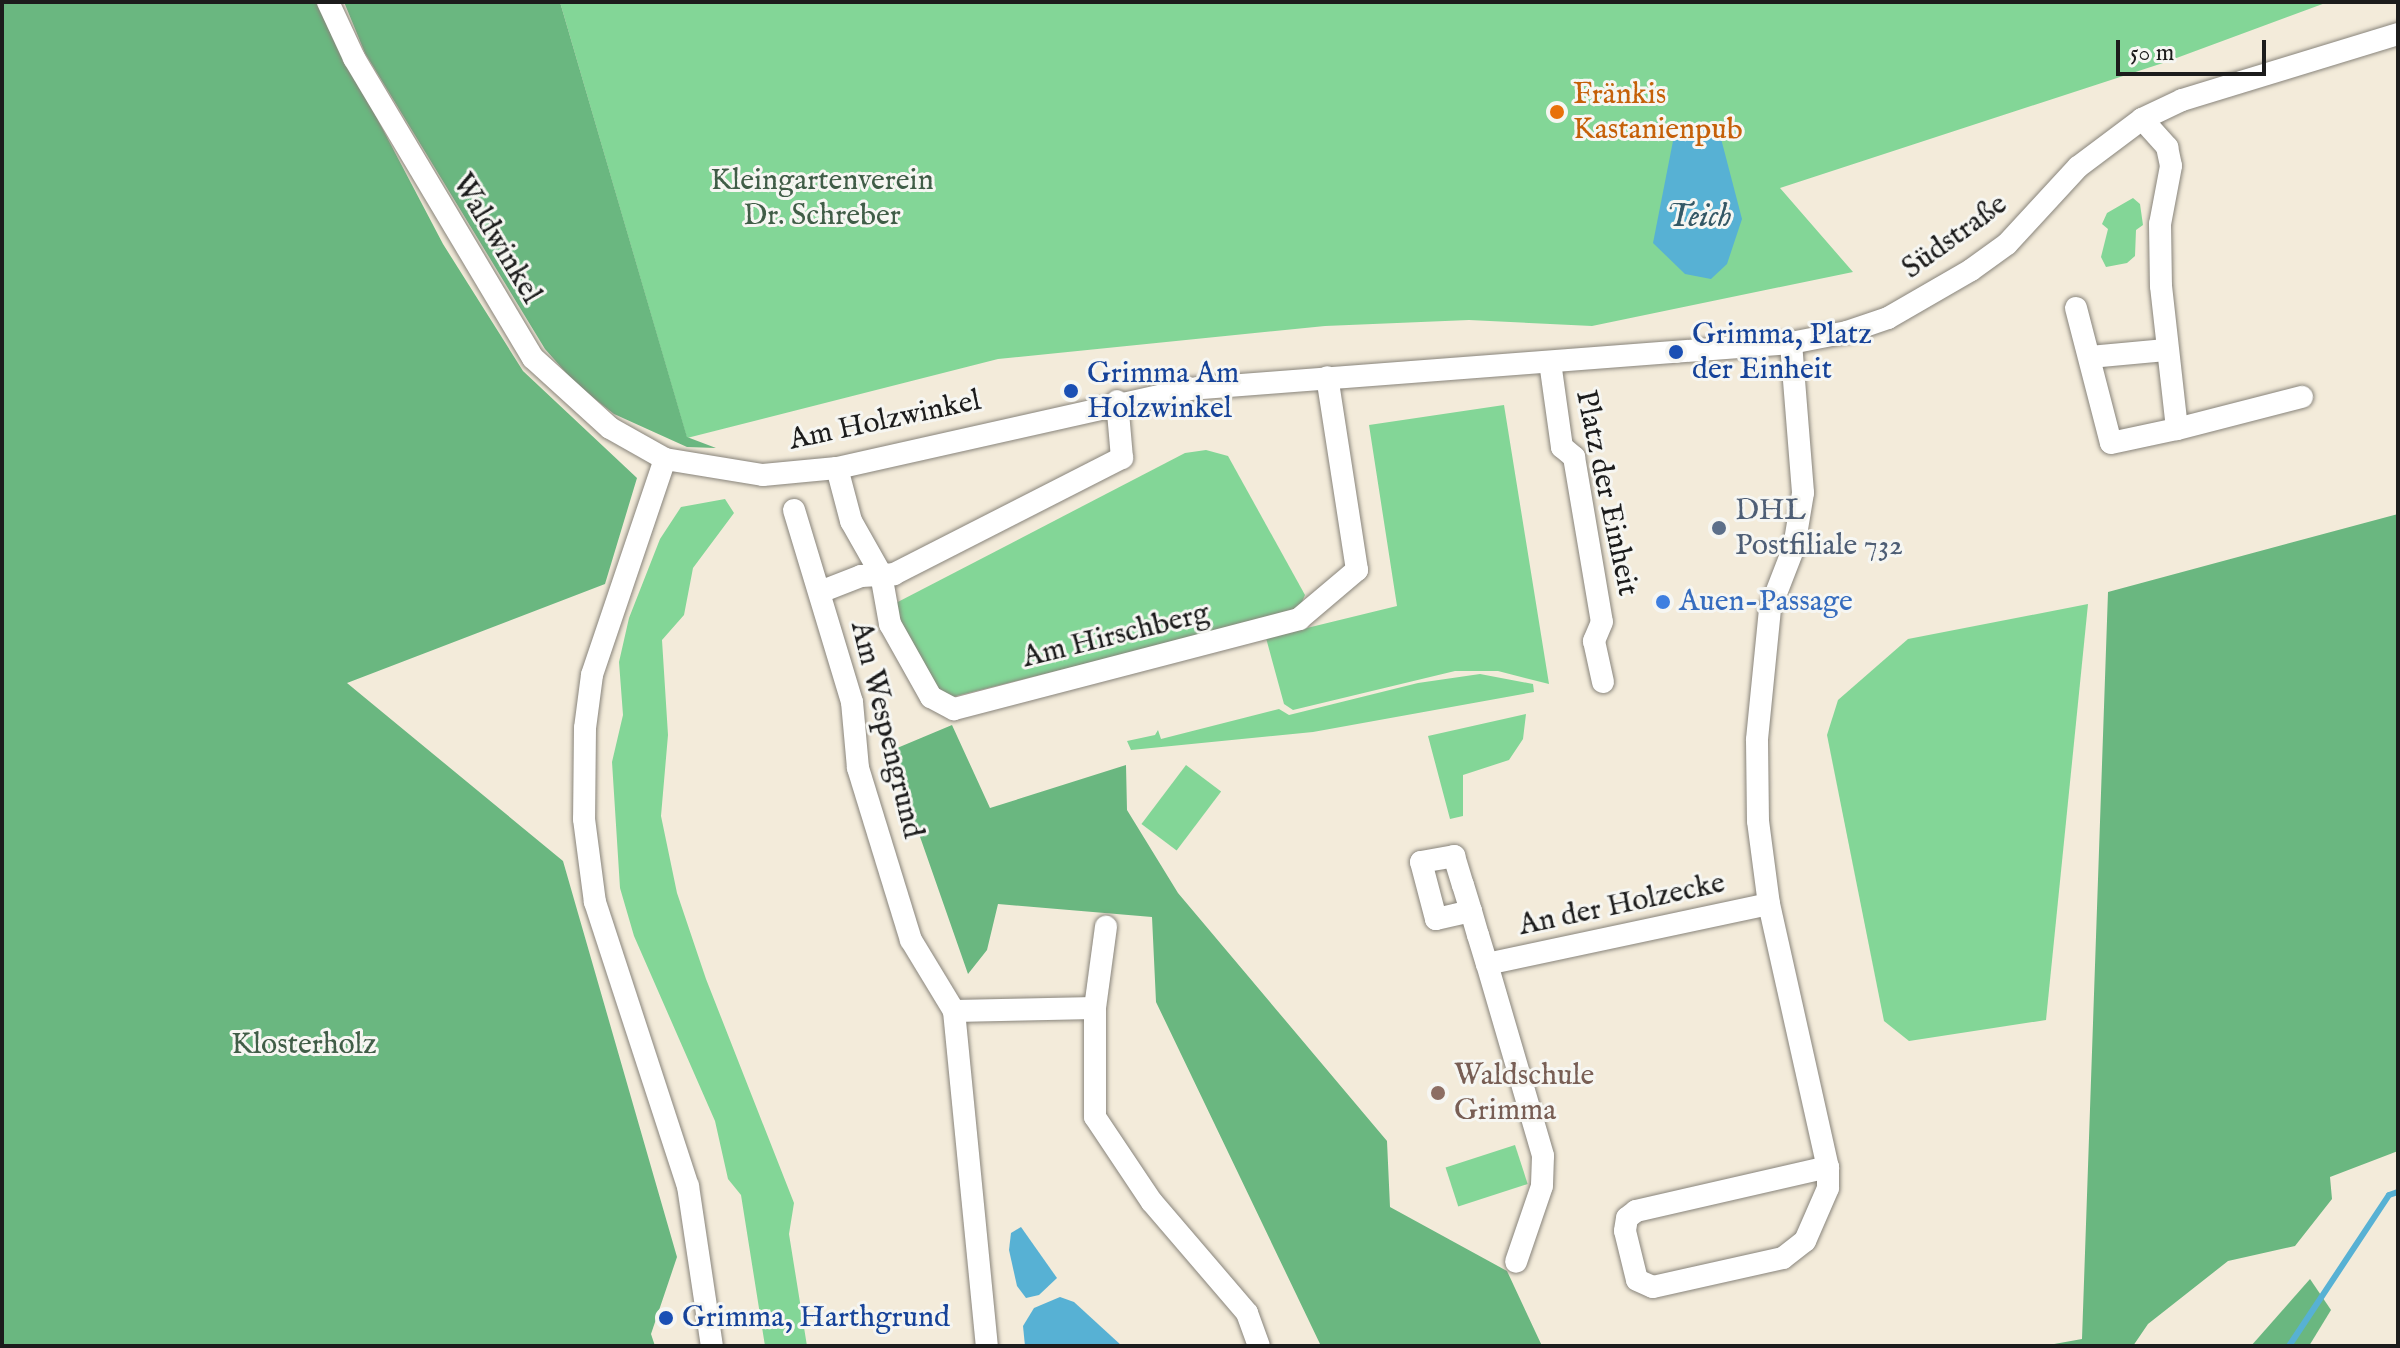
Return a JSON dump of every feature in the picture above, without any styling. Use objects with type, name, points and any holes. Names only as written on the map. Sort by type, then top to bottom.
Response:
[{"type":"street","name":"Waldwinkel","points":[[328,2],[354,58],[533,358],[566,394],[610,428],[665,459]]},
{"type":"street","name":"Südstraße","points":[[1550,362],[1791,343],[1888,318],[1946,287],[2007,244],[2078,167],[2142,119],[2182,100],[2398,34]]},
{"type":"street","points":[[2142,119],[2167,147],[2171,166],[2160,224],[2166,350],[2177,429]]},
{"type":"street","points":[[2076,308],[2111,443],[2302,397]]},
{"type":"street","name":"An der Holzecke","points":[[1791,343],[1803,493],[1794,547],[1770,609],[1757,740],[1758,821],[1769,904],[1828,1167],[1828,1188],[1805,1241],[1783,1258],[1653,1287],[1637,1280],[1625,1231],[1627,1218],[1636,1211],[1828,1167]]},
{"type":"street","points":[[2090,357],[2166,350]]},
{"type":"street","name":"Am Holzwinkel","points":[[665,459],[730,474],[837,468],[1117,401],[1327,377],[1550,362]]},
{"type":"street","name":"Platz der Einheit","points":[[1550,362],[1562,447],[1574,457],[1602,622],[1594,641],[1603,682]]},
{"type":"street","name":"Am Hirschberg","points":[[837,468],[851,521],[881,574],[890,624],[931,697],[954,709],[1299,619],[1357,570],[1327,377]]},
{"type":"street","points":[[881,574],[894,574],[1122,458],[1117,401]]},
{"type":"street","points":[[665,459],[592,675],[585,728],[584,819],[595,902],[688,1186],[712,1346]]},
{"type":"street","name":"Am Wespengrund","points":[[794,510],[852,702],[858,768],[911,940],[954,1011],[987,1346]]},
{"type":"street","name":"Am Wespengrund","points":[[820,592],[861,576],[881,574]]},
{"type":"street","name":"An der Holzecke","points":[[1487,964],[1769,904]]},
{"type":"street","name":"An der Holzecke","points":[[1471,911],[1543,1156],[1542,1186],[1516,1262]]},
{"type":"street","points":[[1106,927],[1095,1008],[1095,1117],[1152,1202],[1247,1313],[1259,1346]]},
{"type":"street","points":[[954,1011],[1095,1008]]},
{"type":"green space","name":"Klosterholz","points":[[2,2],[316,2],[443,244],[523,371],[637,478],[605,584],[347,683],[563,861],[677,1257],[651,1334],[655,1346],[2,1346]]},
{"type":"green space","points":[[344,2],[560,2],[687,437],[716,448],[687,447],[614,414],[576,384],[545,349],[365,53]]},
{"type":"green space","name":"Kleingartenverein Dr. Schreber","points":[[560,2],[2328,2],[2163,63],[1780,188],[1853,272],[1592,326],[1469,320],[1325,326],[998,359],[687,438]]},
{"type":"green space","points":[[2133,198],[2140,204],[2143,225],[2136,230],[2135,256],[2127,263],[2106,267],[2101,257],[2108,229],[2102,224],[2107,213]]},
{"type":"green space","points":[[1504,405],[1549,684],[1498,671],[1455,671],[1293,710],[1284,704],[1266,638],[1397,606],[1369,425]]},
{"type":"green space","points":[[1206,450],[1228,456],[1305,595],[1298,611],[944,699],[892,605],[1185,453]]},
{"type":"green space","points":[[725,499],[734,513],[693,568],[684,615],[662,640],[668,735],[661,816],[677,893],[706,979],[794,1203],[789,1234],[807,1346],[765,1346],[741,1195],[728,1179],[715,1121],[634,936],[620,888],[612,762],[623,715],[619,662],[629,618],[660,539],[681,507]]},
{"type":"green space","points":[[2398,514],[2398,1151],[2330,1177],[2332,1199],[2295,1246],[2228,1261],[2148,1324],[2133,1346],[2043,1346],[2082,1339],[2108,592]]},
{"type":"green space","points":[[2088,604],[2046,1020],[1909,1041],[1884,1021],[1827,735],[1838,700],[1908,639]]},
{"type":"green space","points":[[1480,674],[1533,684],[1534,692],[1313,732],[1131,750],[1127,741],[1155,735],[1158,730],[1161,739],[1279,709],[1289,715],[1418,683]]},
{"type":"green space","points":[[1526,714],[1523,739],[1509,760],[1463,775],[1463,816],[1450,819],[1428,736]]},
{"type":"green space","points":[[952,725],[990,808],[1126,765],[1127,810],[1178,893],[1387,1141],[1390,1207],[1507,1271],[1542,1346],[1321,1346],[1156,1002],[1152,917],[998,904],[987,950],[968,974],[890,751]]},
{"type":"green space","points":[[1186,765],[1221,791],[1177,851],[1141,824]]},
{"type":"green space","points":[[1515,1145],[1528,1184],[1458,1207],[1446,1168]]},
{"type":"green space","points":[[2310,1279],[2331,1310],[2309,1346],[2251,1346]]},
{"type":"water","name":"Teich","points":[[1718,127],[1742,219],[1727,264],[1711,279],[1685,274],[1653,243],[1673,141],[1697,128]]},
{"type":"water","points":[[1021,1227],[1057,1278],[1039,1295],[1026,1298],[1017,1286],[1009,1250],[1011,1233]]},
{"type":"water","points":[[1060,1297],[1074,1302],[1122,1346],[1025,1346],[1023,1326],[1034,1308]]},
{"type":"waterway","points":[[2289,1346],[2389,1195],[2398,1192]]},
{"type":"place","name":"Fränkis Kastanienpub","points":[[1557,112]]},
{"type":"place","name":"Grimma, Platz der Einheit","points":[[1676,352]]},
{"type":"place","name":"Grimma Am Holzwinkel","points":[[1071,391]]},
{"type":"place","name":"DHL Postfiliale 732","points":[[1719,528]]},
{"type":"place","name":"Auen-Passage","points":[[1663,602]]},
{"type":"place","name":"Waldschule Grimma","points":[[1438,1093]]},
{"type":"place","name":"Grimma, Harthgrund","points":[[666,1318]]}]
